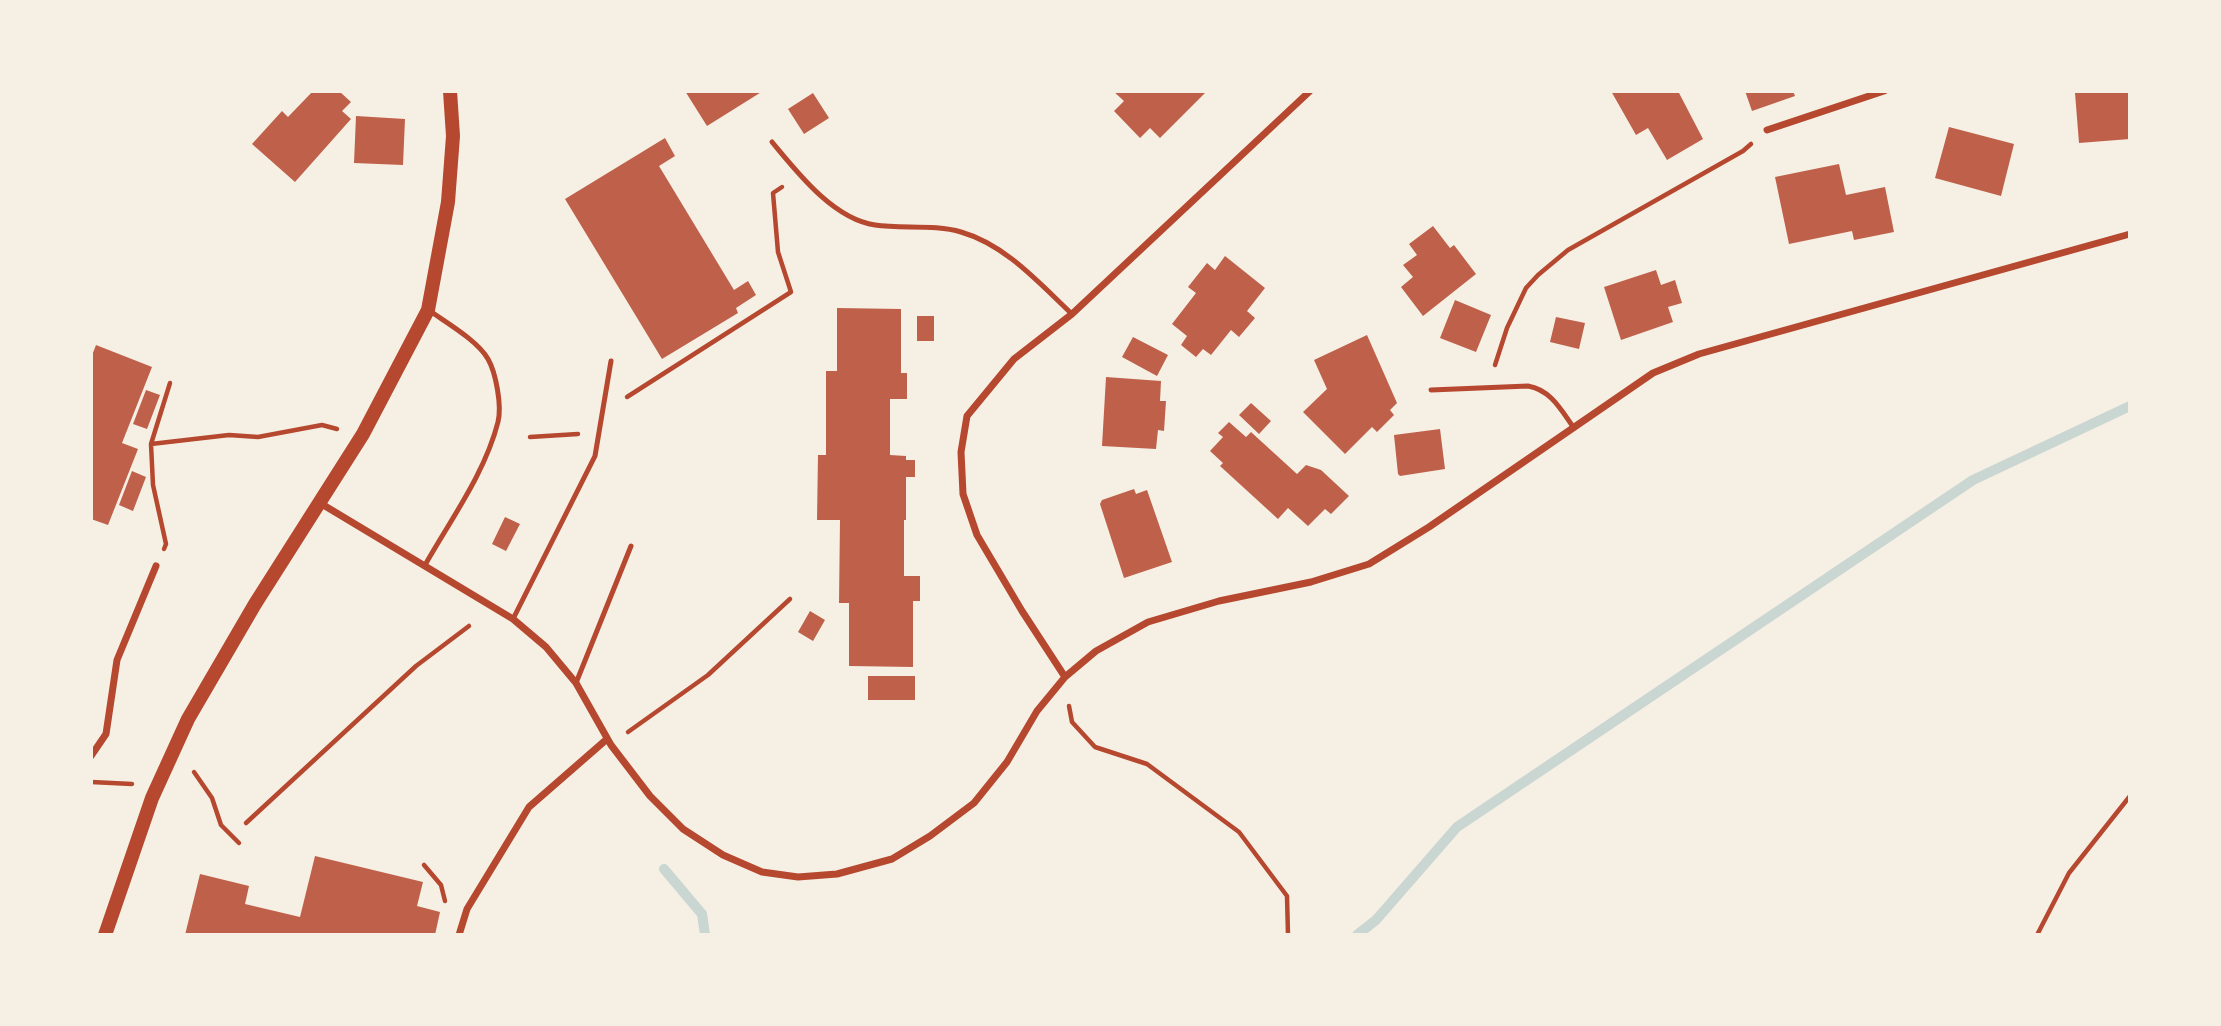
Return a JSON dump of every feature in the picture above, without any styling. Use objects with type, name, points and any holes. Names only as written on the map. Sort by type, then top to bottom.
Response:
[{"type":"main road","points":[[105,935],[152,798],[188,719],[256,604],[363,434],[428,310],[448,202],[453,136],[450,91]]},
{"type":"street","points":[[1065,677],[977,535],[963,494],[961,452],[967,416],[1014,359],[1072,314],[1310,91]]},
{"type":"street","points":[[1767,130],[1884,91]]},
{"type":"street","points":[[320,503],[513,619],[546,647],[576,682],[609,742],[650,796],[683,828],[723,855],[762,872],[798,877],[837,874],[892,859],[930,836],[974,803],[1007,762],[1037,711],[1065,677],[1096,651],[1148,622],[1219,601],[1311,582],[1369,564],[1429,527],[1653,373],[1699,354],[2130,234]]},
{"type":"street","points":[[91,756],[106,734],[117,660],[156,566]]},
{"type":"street","points":[[459,935],[467,909],[529,807],[609,742]]},
{"type":"lane","points":[[772,142],[812,190],[845,213],[872,225],[959,231],[987,243],[1020,265],[1072,314]]},
{"type":"lane","points":[[425,565],[485,460],[499,419],[497,383],[488,358],[466,336],[428,310]]},
{"type":"lane","points":[[513,619],[595,456],[611,360]]},
{"type":"lane","points":[[1431,390],[1528,386],[1540,388],[1551,396],[1574,428]]},
{"type":"lane","points":[[576,682],[631,546]]},
{"type":"path","points":[[1528,386],[1508,370],[1493,369],[1507,328],[1526,288],[1568,250],[1743,151],[1767,130]]},
{"type":"path","points":[[603,412],[791,292],[778,252],[773,193],[799,175]]},
{"type":"path","points":[[156,566],[166,544],[153,485],[152,444],[170,383]]},
{"type":"path","points":[[152,444],[229,435],[258,437],[322,425],[339,430]]},
{"type":"path","points":[[530,437],[599,433]]},
{"type":"path","points":[[609,742],[708,675],[790,599]]},
{"type":"path","points":[[246,823],[416,666],[469,626]]},
{"type":"path","points":[[1065,677],[1072,722],[1095,747],[1147,764],[1240,832],[1287,895],[1288,935]]},
{"type":"path","points":[[194,772],[212,797],[221,825],[239,842]]},
{"type":"path","points":[[91,782],[124,784]]},
{"type":"path","points":[[2037,935],[2069,873],[2130,796]]},
{"type":"path","points":[[424,865],[441,885],[446,909]]},
{"type":"building","points":[[313,91],[339,91],[351,102],[342,111],[351,119],[295,182],[252,144],[282,111],[288,117]]},
{"type":"building","points":[[685,91],[763,91],[707,126]]},
{"type":"building","points":[[1113,91],[1207,91],[1160,138],[1150,128],[1140,138],[1114,111],[1124,101]]},
{"type":"building","points":[[1611,91],[1678,91],[1703,139],[1667,160],[1648,128],[1636,135]]},
{"type":"building","points":[[1745,91],[1793,91],[1795,96],[1752,111]]},
{"type":"building","points":[[2130,91],[2130,139],[2079,143],[2075,93]]},
{"type":"building","points":[[813,93],[829,118],[804,134],[788,109]]},
{"type":"building","points":[[356,116],[405,119],[403,165],[354,163]]},
{"type":"building","points":[[1949,127],[2014,144],[2001,196],[1935,178]]},
{"type":"building","points":[[665,138],[675,156],[659,166],[734,290],[748,281],[756,295],[736,308],[738,313],[662,359],[565,199]]},
{"type":"building","points":[[1839,164],[1846,195],[1885,187],[1894,232],[1854,240],[1852,231],[1789,244],[1775,177]]},
{"type":"building","points":[[1433,226],[1450,248],[1454,245],[1476,274],[1423,316],[1401,287],[1413,277],[1403,265],[1417,255],[1409,244]]},
{"type":"building","points":[[1225,256],[1265,288],[1247,311],[1255,318],[1239,337],[1231,330],[1211,355],[1203,349],[1196,357],[1181,345],[1187,336],[1172,324],[1196,293],[1188,287],[1207,263],[1215,270]]},
{"type":"building","points":[[1656,270],[1661,285],[1675,280],[1682,303],[1668,307],[1673,322],[1621,340],[1604,287]]},
{"type":"building","points":[[1455,300],[1491,315],[1476,352],[1440,338]]},
{"type":"building","points":[[837,308],[901,309],[901,373],[907,373],[907,399],[890,399],[890,455],[906,456],[906,460],[915,460],[915,477],[906,477],[904,520],[904,576],[920,576],[920,601],[913,601],[913,667],[849,666],[849,603],[839,603],[840,520],[817,520],[818,455],[826,455],[826,371],[837,371]]},
{"type":"building","points":[[917,316],[934,316],[934,341],[917,341]]},
{"type":"building","points":[[1556,317],[1585,323],[1579,349],[1550,342]]},
{"type":"building","points":[[1367,335],[1397,403],[1390,410],[1394,415],[1377,432],[1372,427],[1345,454],[1303,412],[1327,389],[1314,360]]},
{"type":"building","points":[[1133,337],[1168,355],[1157,376],[1122,357]]},
{"type":"building","points":[[96,345],[152,367],[122,443],[138,449],[108,525],[91,519],[91,358]]},
{"type":"building","points":[[1106,377],[1161,381],[1160,401],[1166,401],[1164,431],[1158,430],[1156,449],[1102,446]]},
{"type":"building","points":[[146,390],[160,395],[147,429],[133,424]]},
{"type":"building","points":[[1251,403],[1271,421],[1259,434],[1239,415]]},
{"type":"building","points":[[1229,422],[1246,437],[1251,432],[1297,474],[1306,465],[1321,470],[1349,496],[1331,514],[1325,509],[1308,526],[1288,508],[1278,519],[1220,466],[1223,463],[1210,451],[1223,437],[1218,433]]},
{"type":"building","points":[[1440,429],[1445,469],[1400,476],[1394,435]]},
{"type":"building","points":[[132,471],[146,477],[133,511],[119,505]]},
{"type":"building","points":[[1134,489],[1136,494],[1147,490],[1172,562],[1124,578],[1100,504],[1102,500]]},
{"type":"building","points":[[505,517],[520,524],[506,551],[492,544]]},
{"type":"building","points":[[810,611],[825,620],[813,641],[798,632]]},
{"type":"building","points":[[868,676],[915,676],[915,700],[868,700]]},
{"type":"building","points":[[315,856],[423,882],[417,906],[440,912],[435,935],[185,935],[200,874],[249,886],[245,904],[300,917]]},
{"type":"waterway","points":[[1357,935],[1376,920],[1457,827],[1973,480],[2130,406]]},
{"type":"waterway","points":[[664,869],[702,914],[705,935]]}]
